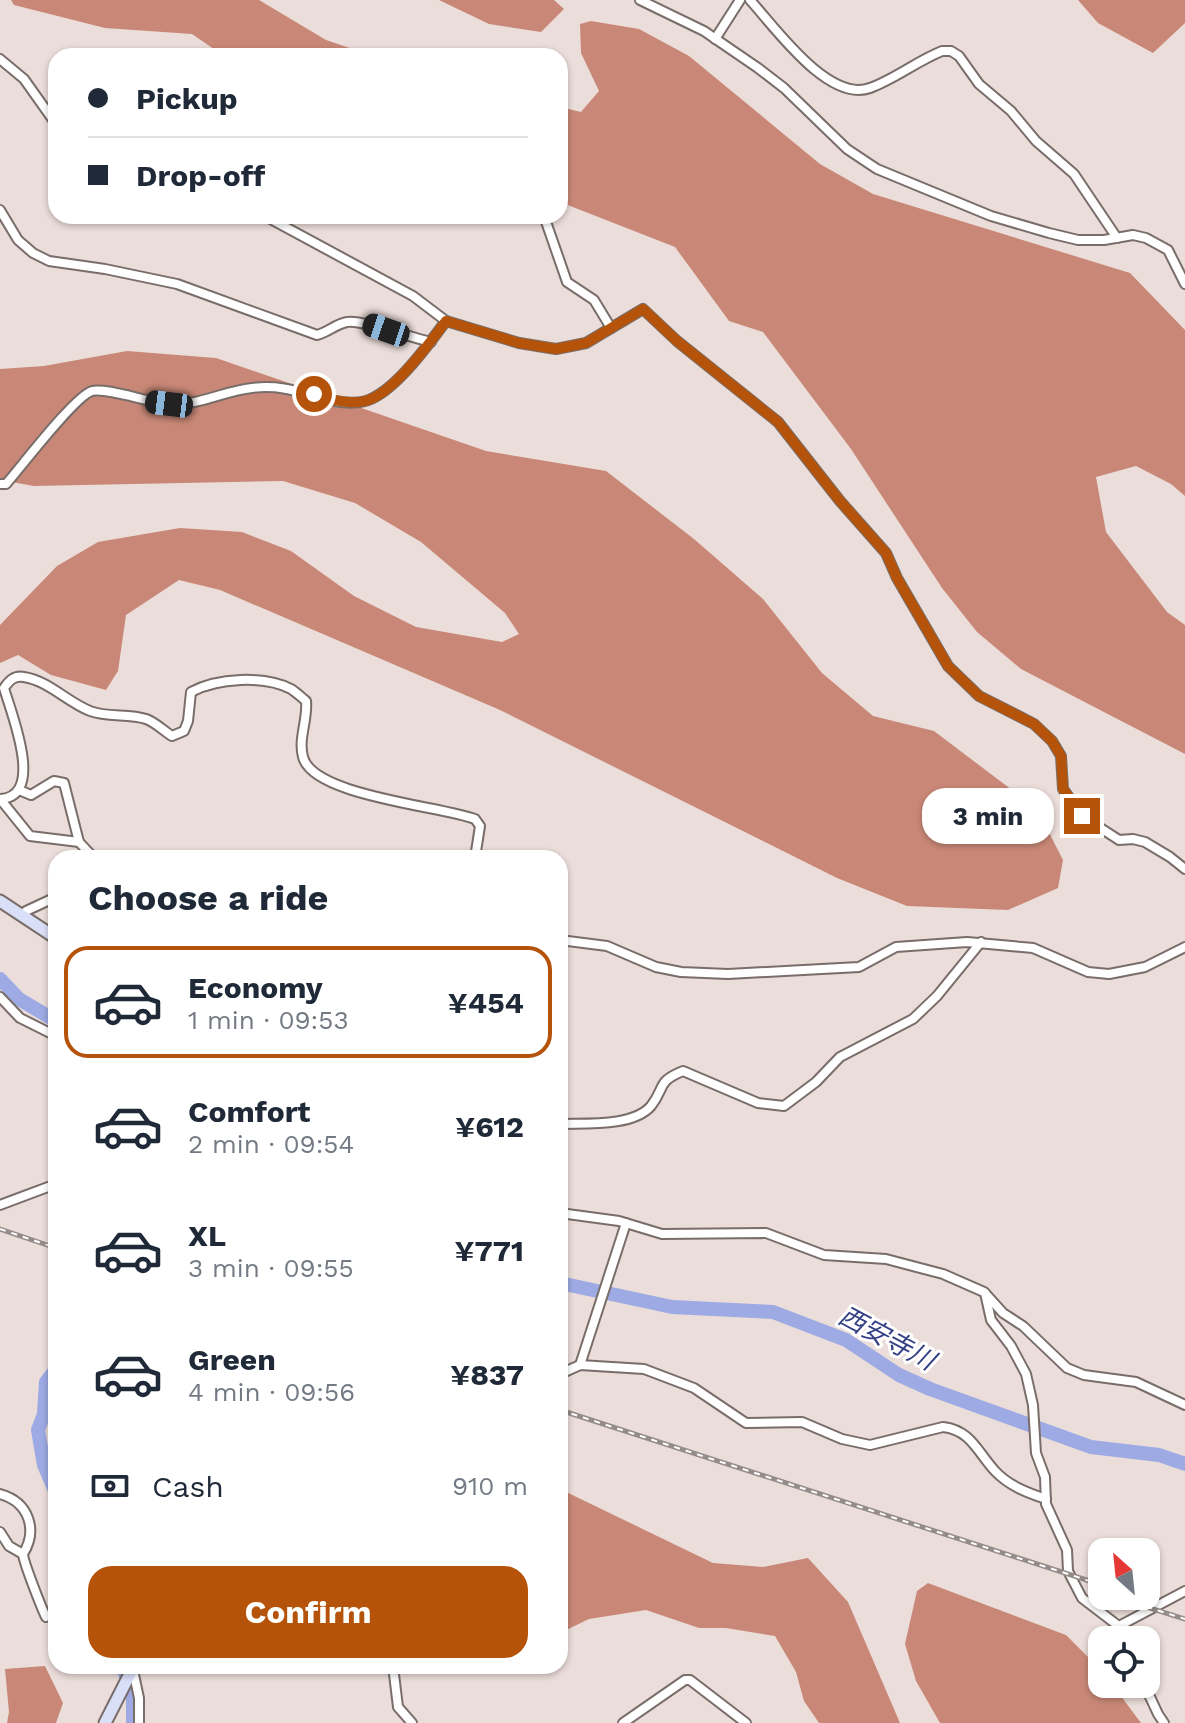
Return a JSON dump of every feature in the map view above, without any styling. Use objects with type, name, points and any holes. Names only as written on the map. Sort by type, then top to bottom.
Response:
[{"type":"main road","points":[[1,904],[48,933]]},
{"type":"main road","points":[[105,1723],[130,1674]]},
{"type":"street","points":[[640,0],[715,39],[784,88],[847,149],[877,169],[991,216],[1049,233],[1078,240],[1133,235],[1164,247],[1172,256],[1185,284]]},
{"type":"street","points":[[715,39],[740,0]]},
{"type":"street","points":[[750,0],[818,74],[841,87],[867,89],[942,51],[951,51],[959,56],[979,84],[1011,111],[1036,141],[1074,174],[1117,238]]},
{"type":"street","points":[[0,59],[24,79],[48,113]]},
{"type":"street","points":[[0,210],[18,240],[49,261],[177,284],[317,335],[348,321],[367,323],[431,342]]},
{"type":"street","points":[[280,224],[413,296],[446,321],[519,343],[556,349],[586,343],[643,309],[677,341],[778,422],[840,501],[886,553],[948,666],[979,696],[1034,724],[1052,741],[1061,756],[1063,789],[1082,816],[1119,840],[1145,842],[1185,869]]},
{"type":"street","points":[[547,224],[567,282],[594,300],[611,328]]},
{"type":"street","points":[[0,484],[6,484],[45,437],[89,392],[105,390],[148,402],[187,405],[250,388],[283,387],[336,401],[367,401],[391,385],[446,321]]},
{"type":"street","points":[[79,842],[30,836],[1,799],[19,790],[24,779],[25,767],[4,688],[10,680],[20,676],[34,680],[94,713],[147,719],[172,736],[184,731],[191,692],[214,685],[255,680],[289,689],[306,701],[308,713],[302,737],[302,756],[313,772],[330,782],[387,800],[475,819],[480,826],[476,850]]},
{"type":"street","points":[[19,790],[31,795],[54,781],[64,783],[79,842],[86,850]]},
{"type":"street","points":[[23,917],[26,911],[48,901]]},
{"type":"street","points":[[568,941],[607,946],[656,967],[681,972],[728,974],[859,967],[896,947],[981,942],[1033,948],[1088,972],[1109,974],[1145,967],[1185,947]]},
{"type":"street","points":[[568,1124],[622,1121],[646,1110],[663,1082],[683,1071],[758,1103],[784,1106],[797,1099],[840,1057],[913,1019],[937,996],[981,942]]},
{"type":"street","points":[[0,997],[20,1018],[48,1032]]},
{"type":"street","points":[[0,1205],[48,1187]]},
{"type":"street","points":[[568,1214],[626,1223],[662,1234],[766,1233],[824,1255],[901,1262],[943,1274],[984,1292],[1003,1313],[1023,1326],[1067,1368],[1084,1375],[1136,1382],[1185,1405]]},
{"type":"street","points":[[580,1365],[626,1223]]},
{"type":"street","points":[[984,1292],[991,1320],[1011,1346],[1026,1374],[1033,1405],[1036,1453],[1045,1477],[1046,1499],[1067,1550],[1068,1571],[1082,1598],[1119,1626],[1185,1591]]},
{"type":"street","points":[[568,1370],[580,1365],[644,1369],[694,1388],[746,1423],[802,1422],[842,1439],[870,1445],[943,1427],[953,1428],[965,1434],[1010,1483],[1046,1499]]},
{"type":"street","points":[[0,1494],[19,1504],[28,1520],[31,1541],[23,1560],[34,1582],[38,1604],[46,1617]]},
{"type":"street","points":[[0,1532],[9,1546],[23,1554]]},
{"type":"street","points":[[133,1674],[139,1698],[139,1723]]},
{"type":"street","points":[[394,1674],[398,1707],[412,1723]]},
{"type":"street","points":[[623,1723],[685,1680],[690,1680],[746,1723]]},
{"type":"street","points":[[1151,1698],[1164,1723]]},
{"type":"shaded area","points":[[11,0],[259,0],[326,40],[350,48],[212,48],[192,34],[105,28],[14,5]]},
{"type":"shaded area","points":[[439,0],[554,0],[564,9],[541,32],[489,24]]},
{"type":"shaded area","points":[[1078,0],[1185,0],[1185,23],[1153,53],[1098,23]]},
{"type":"shaded area","points":[[591,21],[639,29],[689,56],[820,164],[873,194],[1130,273],[1185,330],[1185,496],[1171,484],[1136,466],[1096,477],[1106,532],[1167,612],[1185,625],[1185,754],[1021,669],[977,632],[942,588],[851,449],[763,332],[729,321],[675,247],[568,205],[568,109],[581,112],[599,91],[581,53],[580,24]]},
{"type":"shaded area","points":[[127,351],[216,358],[486,451],[606,471],[694,539],[763,599],[822,673],[873,716],[934,731],[1037,809],[1063,860],[1058,888],[1008,910],[907,906],[837,878],[500,710],[220,590],[179,580],[126,615],[118,671],[106,690],[51,675],[18,655],[0,663],[0,625],[57,566],[98,542],[180,528],[242,532],[291,551],[354,596],[416,627],[502,642],[519,634],[505,613],[421,542],[355,503],[283,481],[34,486],[0,480],[0,369],[44,366]]},
{"type":"shaded area","points":[[568,1493],[713,1563],[763,1567],[808,1558],[848,1602],[900,1723],[819,1723],[804,1701],[796,1672],[775,1636],[726,1628],[699,1628],[646,1610],[589,1619],[568,1629]]},
{"type":"shaded area","points":[[928,1583],[1066,1635],[1088,1657],[1088,1698],[1122,1698],[1141,1723],[940,1723],[916,1681],[905,1644],[917,1591]]},
{"type":"shaded area","points":[[45,1666],[63,1703],[56,1723],[7,1723],[9,1712],[5,1669]]},
{"type":"waterway","points":[[0,979],[19,999],[48,1016]]},
{"type":"waterway","name":"西安寺川","points":[[568,1285],[672,1307],[773,1312],[846,1340],[899,1375],[930,1389],[1091,1447],[1159,1455],[1185,1464]]},
{"type":"waterway","points":[[48,1379],[44,1414],[38,1430],[48,1474]]},
{"type":"waterway","points":[[125,1674],[133,1692],[133,1723]]},
{"type":"railway","points":[[0,1229],[48,1245]]},
{"type":"railway","points":[[568,1413],[1088,1580]]},
{"type":"railway","points":[[1156,1610],[1185,1619]]},
{"type":"route","points":[[314,394],[336,401],[353,402],[367,401],[382,393],[431,342],[446,321],[519,343],[556,349],[586,343],[643,309],[677,341],[778,422],[840,501],[886,553],[937,651],[948,666],[979,696],[1034,724],[1052,741],[1061,756],[1063,789],[1082,816]]}]
